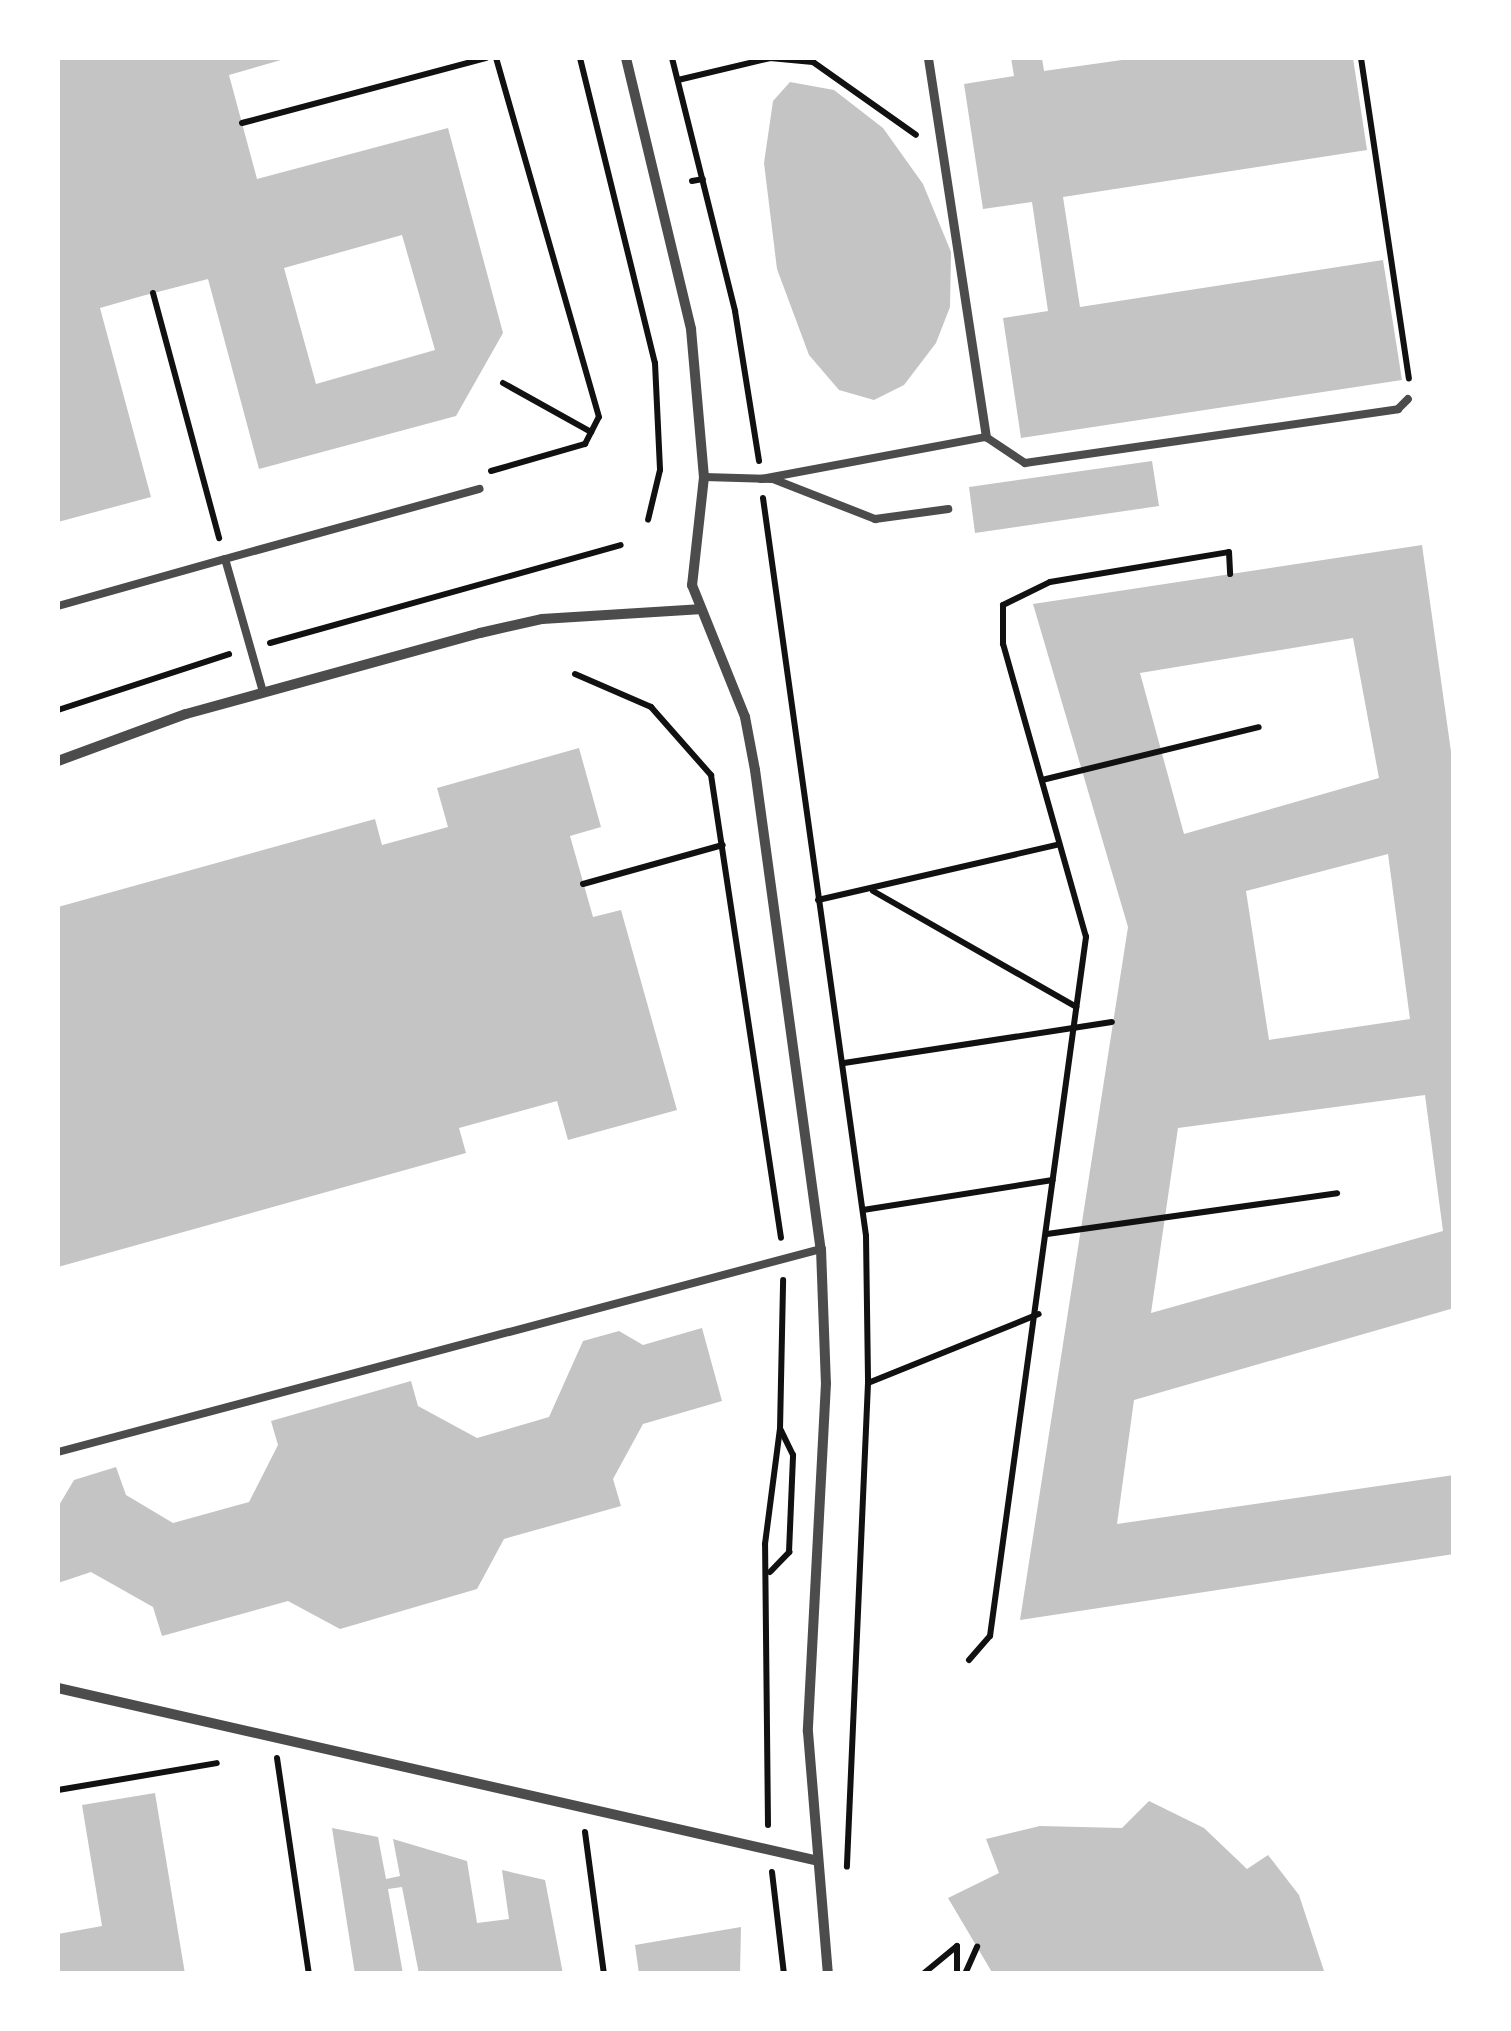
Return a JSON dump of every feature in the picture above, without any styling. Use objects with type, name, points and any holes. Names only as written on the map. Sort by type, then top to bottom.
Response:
[{"type":"street","points":[[626,58],[691,329],[704,477],[690,555],[699,609],[745,717],[756,770],[820,1249],[826,1383],[808,1706],[814,1860],[828,1974]]},
{"type":"street","points":[[928,58],[986,437]]},
{"type":"street","points":[[58,761],[263,692],[542,619],[699,609]]},
{"type":"street","points":[[58,1688],[771,1855],[814,1860]]},
{"type":"lane","points":[[704,477],[761,479],[986,437],[1026,463],[1398,410],[1408,399]]},
{"type":"lane","points":[[761,479],[875,519],[948,509]]},
{"type":"lane","points":[[58,606],[480,489]]},
{"type":"lane","points":[[225,559],[263,692]]},
{"type":"lane","points":[[58,1452],[820,1249]]},
{"type":"path","points":[[242,123],[486,58]]},
{"type":"path","points":[[480,489],[493,467],[585,444],[599,417],[496,58]]},
{"type":"path","points":[[580,58],[655,363],[660,470],[648,520]]},
{"type":"path","points":[[678,80],[770,58],[813,62],[942,152]]},
{"type":"path","points":[[1362,58],[1362,93],[1408,399]]},
{"type":"path","points":[[692,181],[703,179]]},
{"type":"path","points":[[153,294],[225,559]]},
{"type":"path","points":[[503,383],[591,432]]},
{"type":"path","points":[[58,710],[252,648],[621,545]]},
{"type":"path","points":[[969,1660],[990,1636],[1040,1313],[1053,1180],[1086,937],[1002,644],[1003,605],[1050,582],[1228,552],[1230,574]]},
{"type":"path","points":[[575,674],[651,708],[685,736],[711,776],[723,845],[783,1258],[780,1429],[770,1455],[770,1572],[762,1742],[784,1974]]},
{"type":"path","points":[[1042,780],[1259,727]]},
{"type":"path","points":[[583,884],[723,845]]},
{"type":"path","points":[[818,900],[1057,845]]},
{"type":"path","points":[[872,890],[1076,1007]]},
{"type":"path","points":[[844,1062],[1112,1022]]},
{"type":"path","points":[[863,1210],[1053,1180]]},
{"type":"path","points":[[1047,1234],[1337,1193]]},
{"type":"path","points":[[868,1383],[1040,1313]]},
{"type":"path","points":[[770,1572],[788,1552],[793,1455],[780,1429]]},
{"type":"path","points":[[280,1739],[273,1776],[309,1974]]},
{"type":"path","points":[[58,1790],[218,1763]]},
{"type":"path","points":[[590,1812],[580,1850],[604,1974]]},
{"type":"path","points":[[923,1974],[957,1946],[965,1974]]},
{"type":"path","points":[[956,1974],[978,1948]]},
{"type":"building","points":[[58,58],[288,58],[229,75],[257,179],[448,128],[503,333],[456,416],[259,469],[208,279],[142,296],[100,308],[151,497],[58,522]],"holes":[[[402,235],[435,350],[316,384],[284,268]]]},
{"type":"building","points":[[1011,58],[1042,58],[1044,71],[1136,58],[1353,58],[1367,150],[1063,197],[1080,307],[1383,260],[1402,380],[1021,438],[1003,318],[1048,311],[1032,202],[983,209],[964,84],[1014,76]]},
{"type":"building","points":[[790,82],[834,90],[883,128],[923,184],[951,252],[950,307],[936,343],[904,385],[874,400],[839,390],[809,355],[777,269],[764,163],[773,101]]},
{"type":"building","points":[[1152,461],[1159,506],[975,533],[969,487]]},
{"type":"building","points":[[1422,545],[1454,773],[1454,1308],[1134,1400],[1117,1524],[1454,1475],[1454,1554],[1020,1620],[1128,927],[1033,604]],"holes":[[[1353,638],[1379,778],[1184,834],[1140,673]],[[1388,854],[1410,1019],[1269,1040],[1246,891]],[[1425,1095],[1443,1231],[1151,1313],[1178,1128]]]},
{"type":"building","points":[[579,748],[601,827],[570,836],[593,917],[621,910],[677,1110],[568,1140],[557,1101],[459,1128],[466,1153],[58,1267],[58,907],[375,819],[382,845],[448,827],[437,788]]},
{"type":"building","points":[[702,1328],[722,1401],[643,1424],[613,1479],[621,1506],[504,1539],[477,1589],[340,1629],[288,1601],[162,1636],[153,1607],[91,1572],[58,1583],[58,1507],[74,1480],[116,1467],[126,1495],[173,1523],[249,1502],[278,1445],[271,1421],[411,1381],[418,1406],[477,1438],[549,1417],[583,1341],[619,1331],[643,1345]]},
{"type":"building","points":[[155,1793],[185,1974],[58,1974],[58,1934],[102,1926],[82,1805]]},
{"type":"building","points":[[1149,1801],[1204,1828],[1247,1869],[1268,1855],[1299,1895],[1325,1974],[993,1974],[948,1898],[999,1873],[986,1839],[1040,1826],[1122,1828]]},
{"type":"building","points":[[332,1828],[378,1837],[386,1879],[400,1876],[393,1839],[467,1861],[477,1923],[509,1919],[502,1870],[545,1880],[563,1974],[419,1974],[402,1887],[388,1889],[403,1974],[355,1974]]},
{"type":"building","points":[[741,1927],[740,1974],[639,1974],[635,1945]]}]
